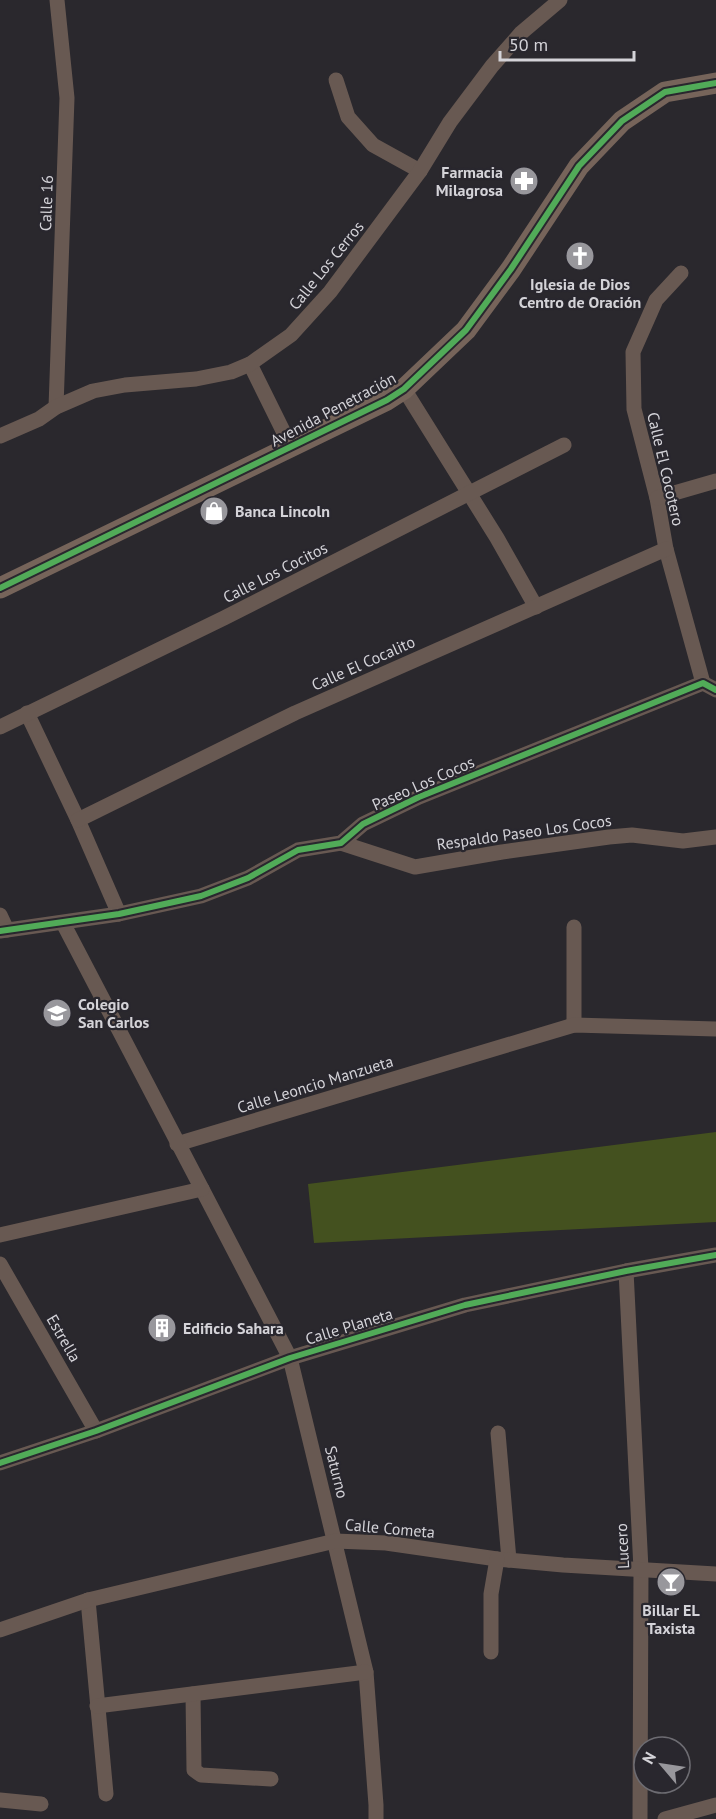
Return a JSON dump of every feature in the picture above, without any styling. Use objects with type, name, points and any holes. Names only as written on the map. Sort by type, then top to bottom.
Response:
[{"type":"street","name":"Calle 16","points":[[56,407],[67,98],[57,0]]},
{"type":"street","name":"Calle Los Cerros","points":[[0,436],[93,391],[231,372],[250,364],[291,335],[330,292],[420,171],[450,122],[492,66],[521,33],[560,0]]},
{"type":"street","points":[[336,80],[348,117],[373,145],[420,171]]},
{"type":"street","name":"Avenida Penetración","points":[[0,588],[387,400],[404,389],[466,330],[511,268],[579,166],[622,121],[665,92],[716,83]]},
{"type":"street","name":"Calle El Cocotero","points":[[681,273],[656,300],[633,352],[634,409],[657,498],[666,549],[710,686]]},
{"type":"street","points":[[250,364],[291,447]]},
{"type":"street","points":[[404,389],[497,538],[536,607]]},
{"type":"street","name":"Calle Los Cocitos","points":[[0,727],[224,618],[564,445]]},
{"type":"street","points":[[657,498],[716,481]]},
{"type":"street","name":"Calle El Cocalito","points":[[78,819],[295,712],[666,549]]},
{"type":"street","name":"Paseo Los Cocos","points":[[341,843],[363,824],[418,796],[710,686]]},
{"type":"street","points":[[27,713],[78,819],[119,914]]},
{"type":"street","name":"Respaldo Paseo Los Cocos","points":[[341,843],[415,867],[609,837],[633,835],[682,841],[716,837]]},
{"type":"street","points":[[0,915],[4,931],[119,914],[201,896],[248,878],[298,850],[341,843]]},
{"type":"street","points":[[0,1235],[202,1189],[63,923]]},
{"type":"street","points":[[573,1025],[574,927]]},
{"type":"street","name":"Calle Leoncio Manzueta","points":[[177,1144],[573,1025],[716,1029]]},
{"type":"street","name":"Saturno","points":[[202,1189],[290,1358],[366,1672],[376,1819]]},
{"type":"street","name":"Calle Planeta","points":[[0,1463],[96,1431],[290,1358],[465,1305],[626,1271],[716,1255]]},
{"type":"street","name":"Estrella","points":[[0,1264],[96,1431]]},
{"type":"street","name":"Lucero","points":[[626,1271],[641,1569],[640,1819]]},
{"type":"street","points":[[491,1652],[492,1594],[503,1560],[498,1434]]},
{"type":"street","name":"Calle Cometa","points":[[0,1630],[88,1600],[335,1541],[386,1543],[503,1560],[716,1574]]},
{"type":"street","points":[[88,1600],[105,1794]]},
{"type":"street","points":[[97,1706],[366,1672]]},
{"type":"street","points":[[193,1694],[194,1770],[196,1773],[271,1779]]},
{"type":"street","points":[[0,1800],[41,1804]]},
{"type":"street","points":[[665,1819],[716,1805]]},
{"type":"green space","points":[[716,1132],[716,1222],[314,1243],[308,1184]]},
{"type":"cycle path","points":[[0,588],[387,400],[404,389],[466,330],[511,269],[579,166],[622,121],[665,92],[716,83]]},
{"type":"cycle path","points":[[0,931],[119,914],[201,896],[248,878],[298,850],[341,843],[363,824],[419,797],[703,683],[716,690]]},
{"type":"cycle path","points":[[0,1463],[96,1431],[290,1358],[465,1305],[626,1271],[716,1255]]},
{"type":"place","name":"Farmacia Milagrosa","points":[[524,181]]},
{"type":"place","name":"Iglesia de Dios Centro de Oración","points":[[580,256]]},
{"type":"place","name":"Banca Lincoln","points":[[214,511]]},
{"type":"place","name":"Colegio San Carlos","points":[[57,1013]]},
{"type":"place","name":"Edificio Sahara","points":[[162,1328]]},
{"type":"place","name":"Billar EL Taxista","points":[[671,1582]]}]
